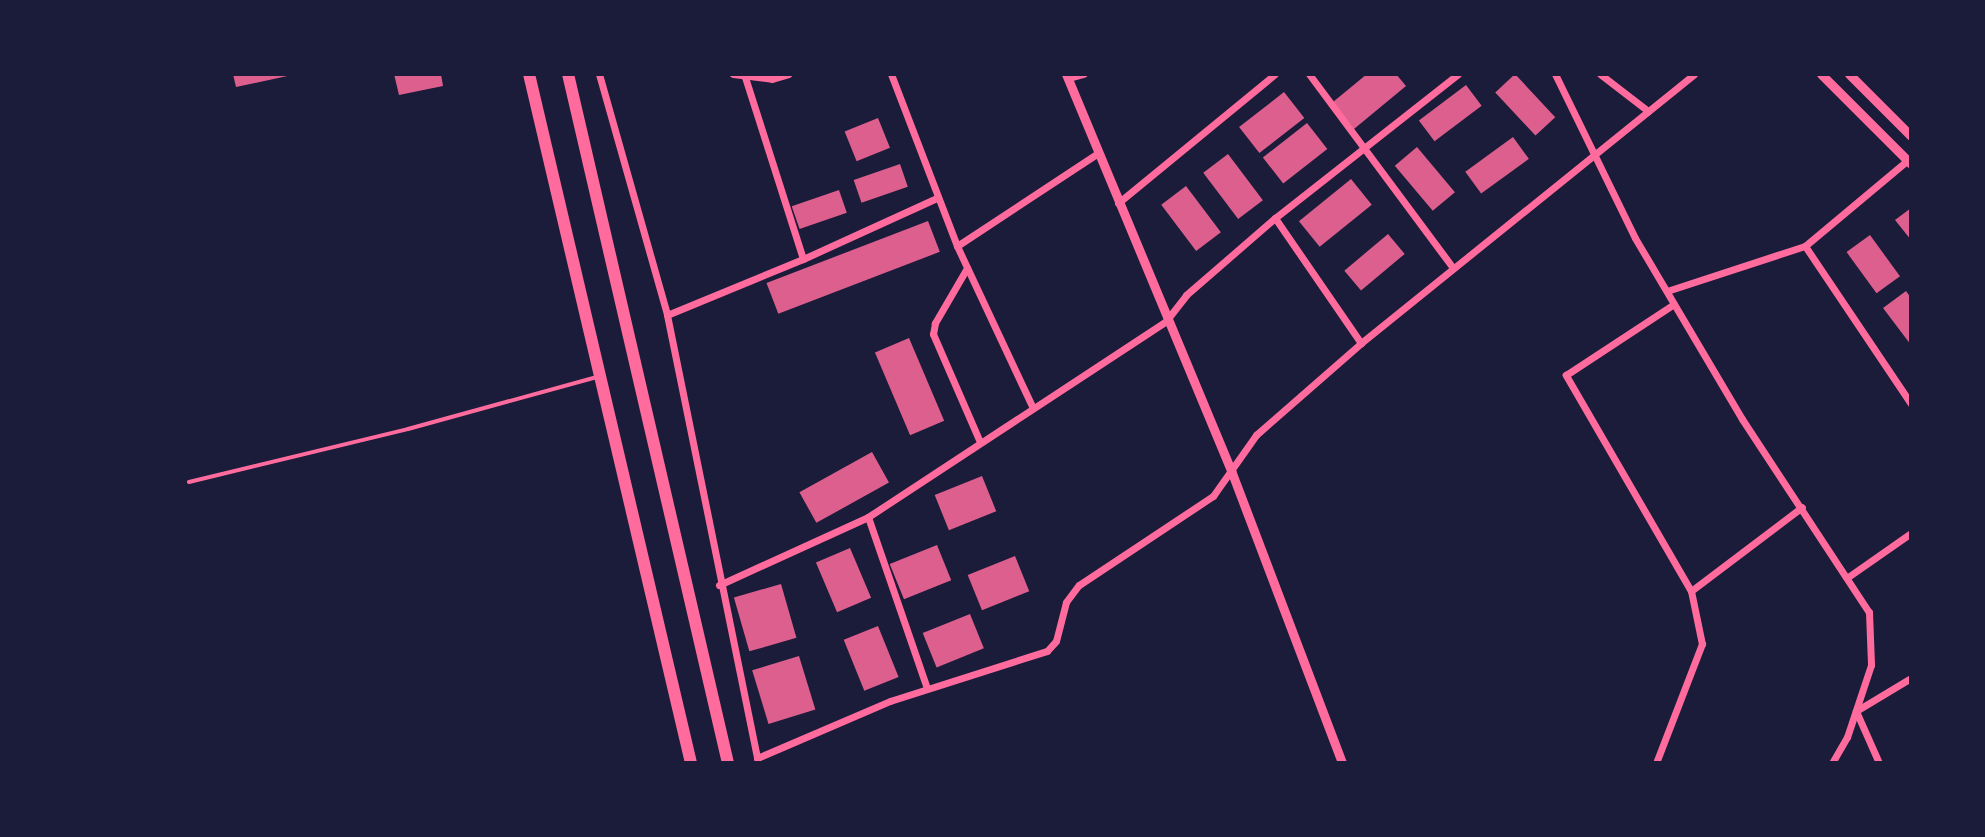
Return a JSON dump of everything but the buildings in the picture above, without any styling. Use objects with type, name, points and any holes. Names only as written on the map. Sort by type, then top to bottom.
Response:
[{"type":"highway","points":[[529,74],[691,763]]},
{"type":"highway","points":[[568,74],[728,763]]},
{"type":"street","points":[[599,74],[667,315],[719,585],[757,761],[853,715],[927,688],[1047,651],[1058,634],[1066,602],[1079,585],[1204,503],[1232,473],[1256,435],[1361,343],[1694,74]]},
{"type":"street","points":[[733,74],[772,79],[788,74]]},
{"type":"street","points":[[891,74],[957,246],[1033,408]]},
{"type":"street","points":[[1083,74],[1067,76],[1166,321],[1232,473],[1342,763]]},
{"type":"street","points":[[1118,203],[1275,74]]},
{"type":"street","points":[[1309,74],[1453,268]]},
{"type":"street","points":[[719,585],[868,517],[1166,321],[1186,295],[1275,218],[1458,74]]},
{"type":"street","points":[[1555,74],[1635,238],[1742,419],[1869,612],[1871,665],[1847,737],[1832,763]]},
{"type":"street","points":[[1600,74],[1648,111]]},
{"type":"street","points":[[1667,291],[1805,246],[1909,162],[1821,74]]},
{"type":"street","points":[[1849,74],[1911,136]]},
{"type":"street","points":[[745,75],[803,259]]},
{"type":"street","points":[[957,246],[1098,153]]},
{"type":"street","points":[[667,315],[803,259],[937,198]]},
{"type":"street","points":[[1275,218],[1361,343]]},
{"type":"street","points":[[1805,246],[1911,404]]},
{"type":"street","points":[[967,268],[935,323],[933,334],[980,442]]},
{"type":"street","points":[[1656,763],[1702,644],[1691,591],[1566,375],[1674,304]]},
{"type":"street","points":[[1691,591],[1802,507]]},
{"type":"street","points":[[868,517],[927,688]]},
{"type":"street","points":[[1848,577],[1911,533]]},
{"type":"street","points":[[1856,711],[1911,678]]},
{"type":"street","points":[[1856,711],[1879,763]]},
{"type":"lane","points":[[189,482],[408,429],[600,376]]}]
